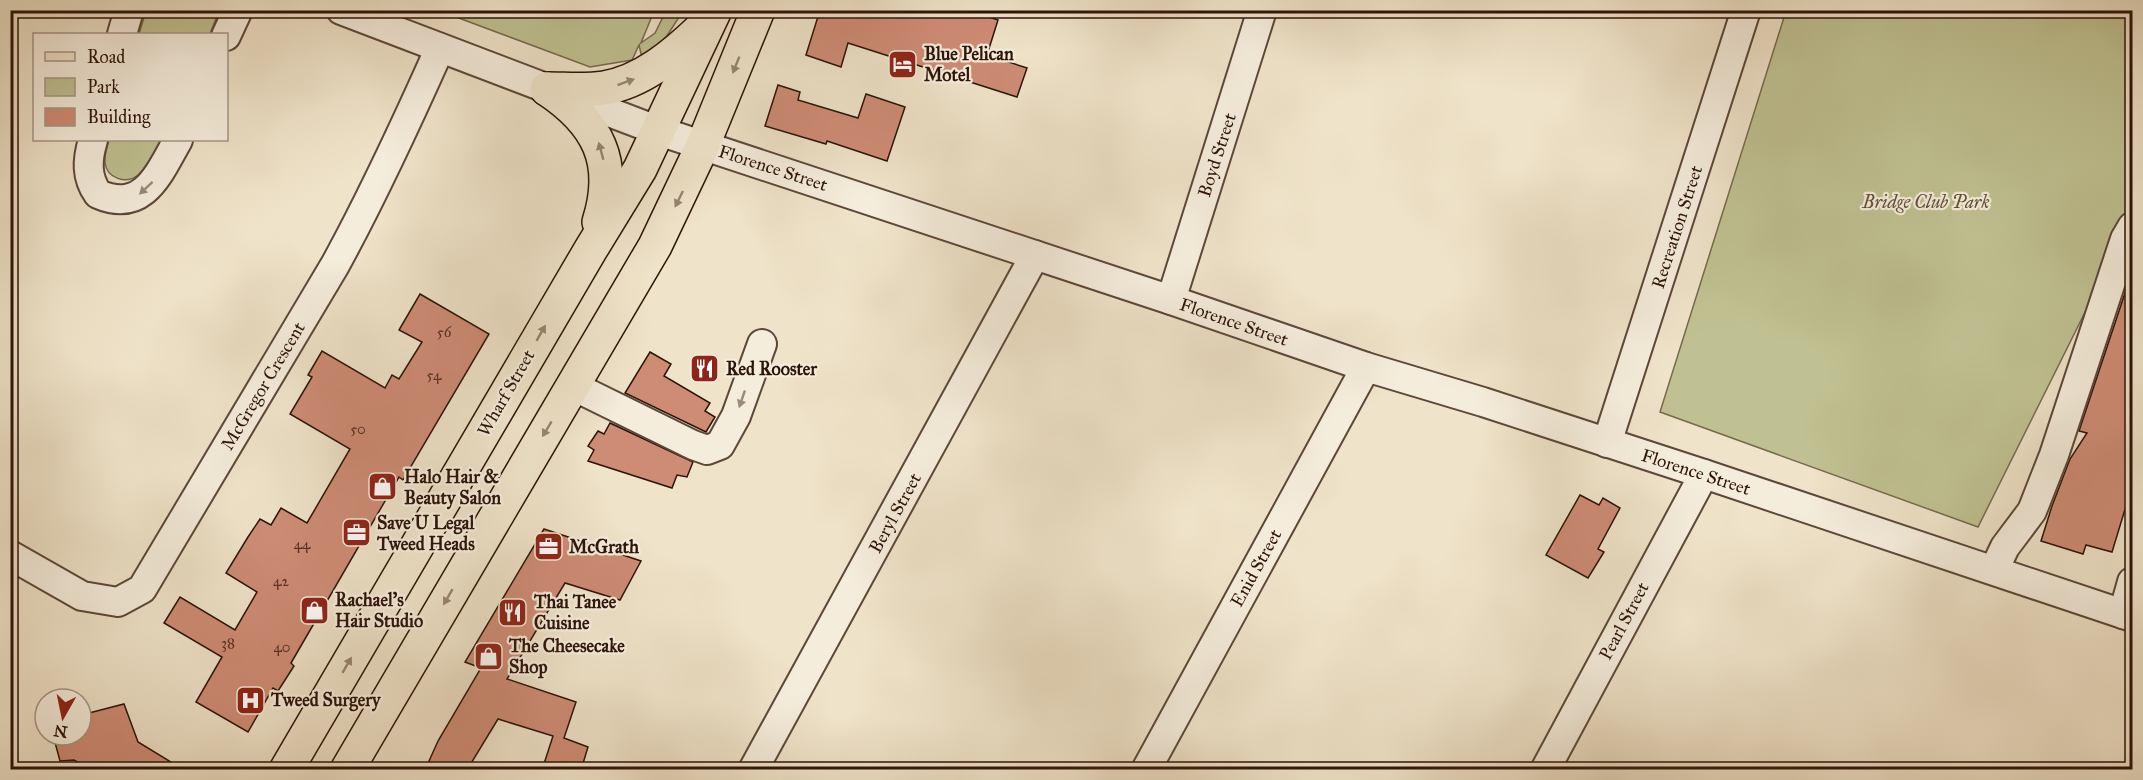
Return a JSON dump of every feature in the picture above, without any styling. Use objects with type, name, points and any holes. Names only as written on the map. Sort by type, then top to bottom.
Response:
[{"type":"main road","points":[[347,770],[654,246],[703,145],[758,10]]},
{"type":"main road","points":[[548,89],[603,88],[626,83],[666,59],[713,14]]},
{"type":"main road","name":"Wharf Street","points":[[286,770],[640,169],[713,14]]},
{"type":"main road","points":[[548,89],[569,103],[582,116],[597,137],[603,157],[607,182],[603,209],[591,249]]},
{"type":"street","points":[[122,33],[129,10]]},
{"type":"street","points":[[227,33],[238,10]]},
{"type":"street","name":"Florence Street","points":[[340,10],[659,131],[1171,300],[1366,367],[1483,402],[2128,615]]},
{"type":"street","name":"Boyd Street","points":[[1171,300],[1262,10]]},
{"type":"street","name":"Recreation Street","points":[[1607,443],[1746,10]]},
{"type":"street","name":"McGregor Crescent","points":[[10,555],[82,596],[118,602],[142,588],[335,265],[377,187],[440,48]]},
{"type":"street","points":[[93,141],[88,162],[90,183],[98,194],[118,200],[135,198],[152,184],[177,141]]},
{"type":"street","points":[[1994,570],[2005,547],[2032,511],[2054,455],[2125,239],[2133,227]]},
{"type":"street","name":"Beryl Street","points":[[753,770],[1035,255]]},
{"type":"street","points":[[573,386],[707,450],[720,446],[736,416],[762,344]]},
{"type":"street","name":"Enid Street","points":[[1146,770],[1366,367]]},
{"type":"street","name":"Pearl Street","points":[[1545,770],[1704,474]]},
{"type":"street","points":[[2128,615],[2133,582]]},
{"type":"green space","points":[[146,10],[219,11],[210,33],[139,33]]},
{"type":"green space","points":[[440,11],[654,11],[641,43],[655,33],[666,11],[683,11],[663,42],[643,62],[639,45],[632,60],[590,67]]},
{"type":"green space","name":"Bridge Club Park","points":[[1786,11],[2132,11],[2132,218],[1978,527],[1660,412]]},
{"type":"green space","points":[[109,141],[160,141],[142,172],[133,178],[123,180],[109,173],[105,157]]},
{"type":"building","points":[[820,10],[969,10],[998,20],[987,55],[1027,68],[1017,97],[848,43],[841,67],[806,55]]},
{"type":"building","points":[[778,85],[800,92],[798,100],[858,118],[866,94],[905,107],[887,161],[827,141],[826,144],[765,126]]},
{"type":"building","points":[[2133,269],[2133,483],[2112,552],[2086,545],[2083,554],[2041,541],[2070,459],[2087,433],[2079,431]]},
{"type":"building","points":[[420,294],[489,334],[403,480],[399,477],[291,663],[294,666],[278,691],[273,688],[248,732],[196,702],[222,657],[164,623],[180,597],[235,630],[257,592],[226,573],[248,537],[260,519],[271,525],[281,508],[307,523],[350,449],[290,414],[312,377],[308,375],[322,351],[385,388],[392,375],[399,379],[422,342],[399,330]]},
{"type":"building","points":[[650,352],[671,364],[664,376],[710,403],[705,411],[715,417],[706,432],[625,393]]},
{"type":"building","points":[[610,423],[693,462],[687,477],[677,475],[672,488],[588,461],[594,450],[588,446],[598,431],[604,434]]},
{"type":"building","points":[[1580,495],[1599,505],[1603,498],[1620,508],[1598,549],[1604,552],[1588,578],[1546,555]]},
{"type":"building","points":[[544,529],[641,561],[620,600],[565,583],[507,679],[576,702],[564,738],[588,747],[581,770],[542,770],[553,736],[498,719],[467,770],[425,770],[438,741],[481,668],[465,662]]},
{"type":"building","points":[[124,704],[138,742],[184,770],[91,770],[74,760],[60,761],[56,747],[93,747],[93,712]]},
{"type":"place","name":"Blue Pelican Motel","points":[[903,64]]},
{"type":"place","name":"Red Rooster","points":[[705,369]]},
{"type":"place","name":"Halo Hair & Beauty Salon","points":[[383,487]]},
{"type":"place","name":"Save U Legal Tweed Heads","points":[[356,533]]},
{"type":"place","name":"McGrath","points":[[548,547]]},
{"type":"place","name":"Rachael's Hair Studio","points":[[314,610]]},
{"type":"place","name":"Thai Tanee Cuisine","points":[[513,612]]},
{"type":"place","name":"The Cheesecake Shop","points":[[488,656]]},
{"type":"place","name":"Tweed Surgery","points":[[250,700]]}]
